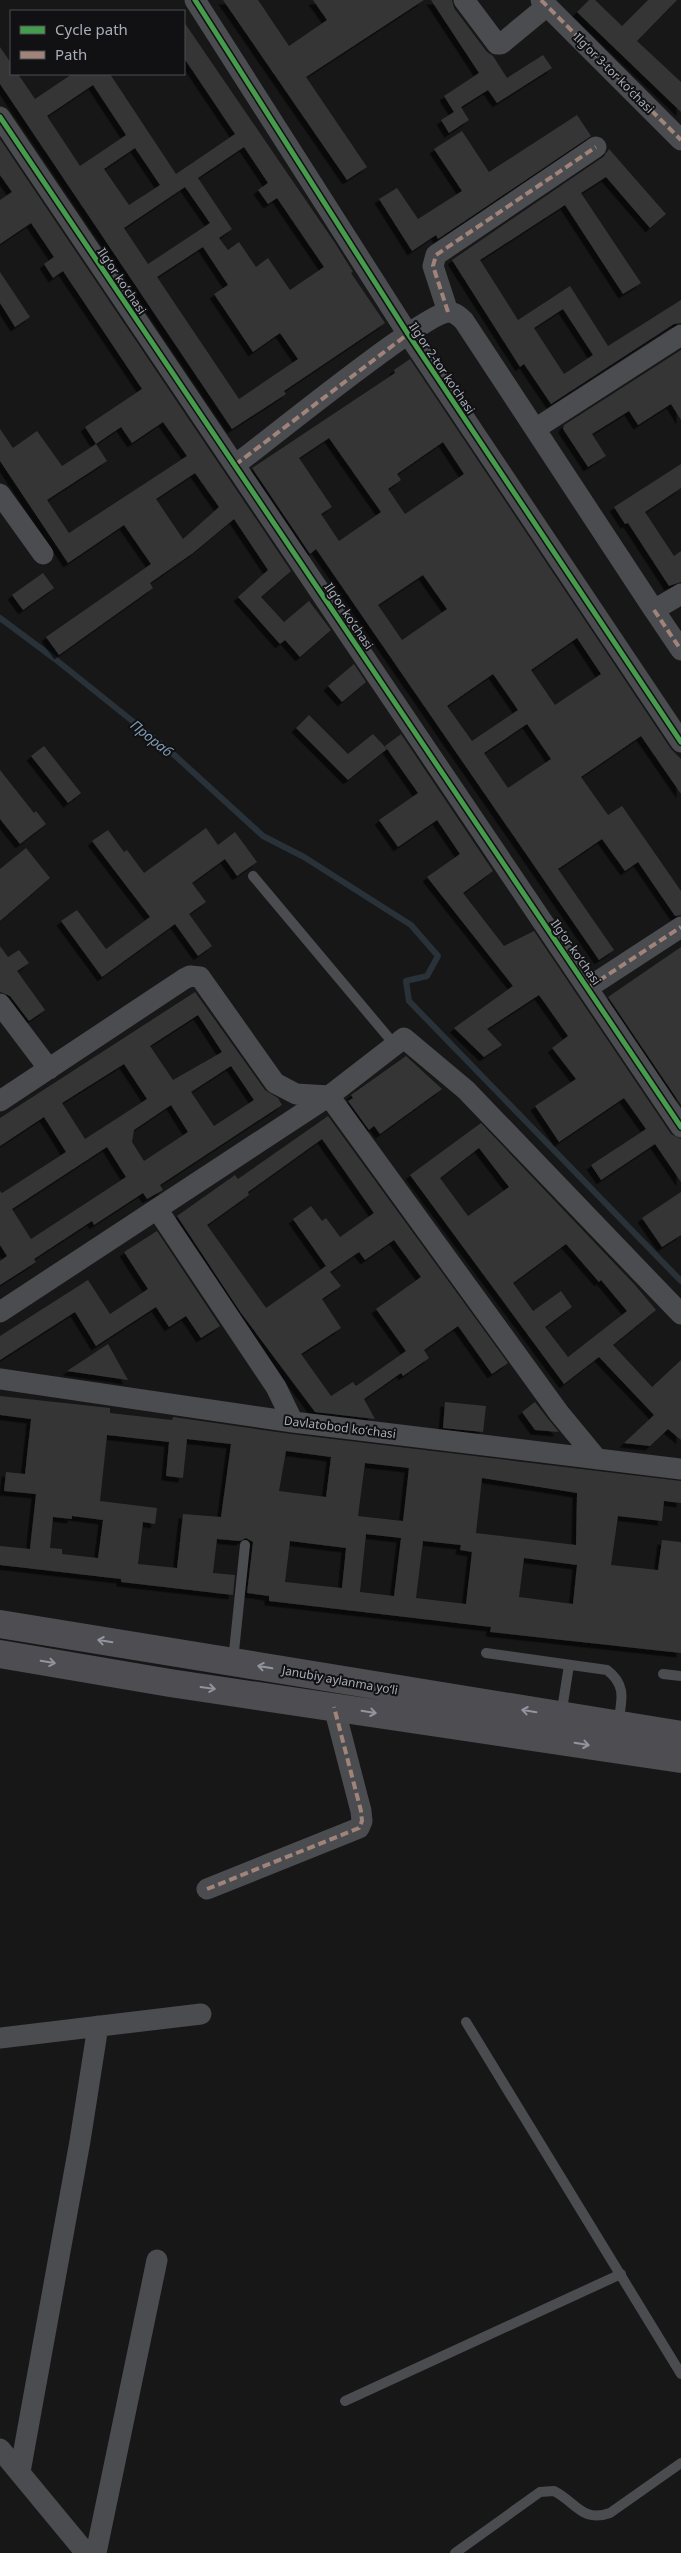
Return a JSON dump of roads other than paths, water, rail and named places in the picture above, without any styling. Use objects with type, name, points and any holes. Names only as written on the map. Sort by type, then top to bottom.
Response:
[{"type":"highway","name":"Janubiy aylanma yoʻli","points":[[0,1624],[681,1735]]},
{"type":"highway","name":"Janubiy aylanma yoʻli","points":[[0,1654],[170,1683],[681,1759]]},
{"type":"street","name":"Ilgʻor 2-tor koʻchasi","points":[[195,0],[408,334],[681,742]]},
{"type":"street","name":"Ilgʻor 3-tor koʻchasi","points":[[464,0],[497,44],[501,44],[544,3],[681,140]]},
{"type":"street","name":"Ilgʻor koʻchasi","points":[[0,117],[681,1127]]},
{"type":"street","points":[[448,312],[433,266],[436,255],[596,148]]},
{"type":"street","points":[[235,465],[408,334],[448,312],[458,315],[464,321],[681,650]]},
{"type":"street","points":[[535,429],[681,335]]},
{"type":"street","points":[[0,494],[43,554]]},
{"type":"street","points":[[654,610],[681,594]]},
{"type":"street","points":[[588,987],[681,927]]},
{"type":"street","points":[[0,1101],[190,976],[200,977],[275,1083],[296,1094],[329,1096]]},
{"type":"street","points":[[0,1004],[49,1069]]},
{"type":"street","points":[[0,1312],[329,1096],[394,1044],[402,1038],[406,1038],[466,1090],[681,1314]]},
{"type":"street","points":[[329,1096],[559,1413],[597,1459]]},
{"type":"street","points":[[157,1209],[276,1386],[293,1422]]},
{"type":"street","name":"Davlatobod koʻchasi","points":[[0,1379],[293,1422],[681,1469]]},
{"type":"street","points":[[207,1888],[358,1828],[362,1821],[361,1811],[334,1707]]},
{"type":"street","points":[[0,2038],[201,2014]]},
{"type":"street","points":[[20,2472],[80,2141],[98,2026]]},
{"type":"street","points":[[96,2553],[157,2260]]},
{"type":"street","points":[[0,2449],[86,2553]]},
{"type":"lane","points":[[253,876],[394,1044]]},
{"type":"lane","points":[[233,1662],[245,1545]]},
{"type":"lane","points":[[486,1653],[607,1670],[618,1680],[622,1695],[617,1726]]},
{"type":"lane","points":[[561,1716],[568,1665]]},
{"type":"lane","points":[[663,1674],[681,1676]]},
{"type":"lane","points":[[466,2022],[681,2374]]},
{"type":"lane","points":[[345,2401],[621,2274]]},
{"type":"lane","points":[[455,2553],[540,2492],[554,2491],[586,2515],[602,2516],[610,2513],[681,2463]]},
{"type":"waterway","name":"Прораб","points":[[0,618],[55,659],[171,752],[263,836],[304,857],[411,925],[438,956],[427,976],[406,981],[409,1001],[681,1281]]}]
